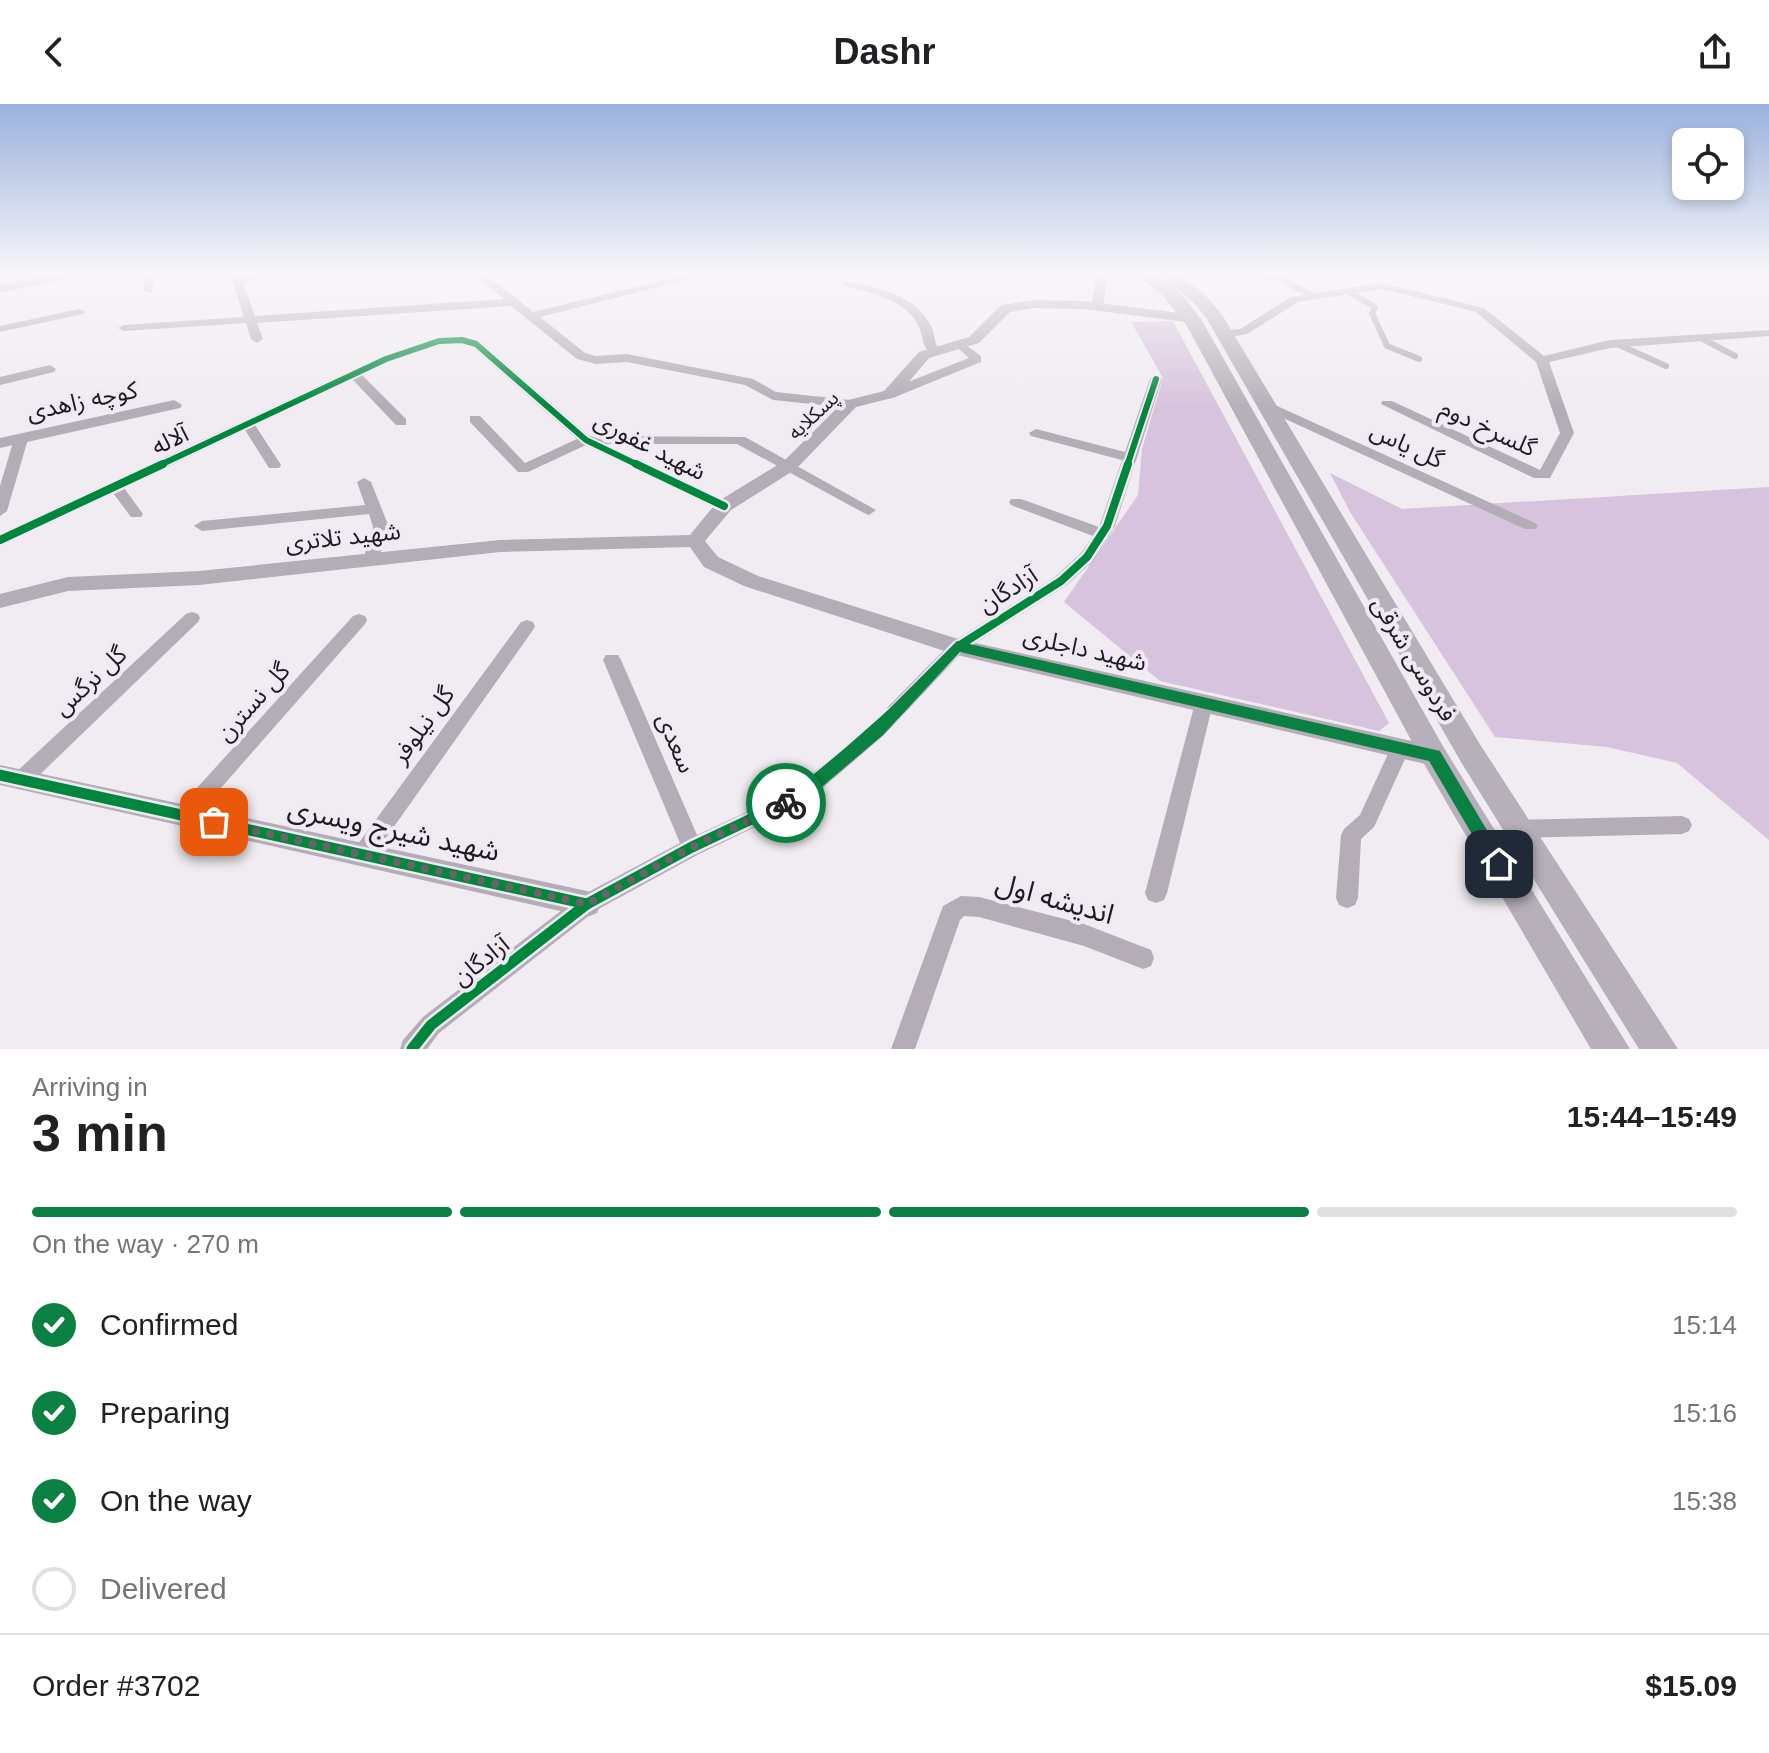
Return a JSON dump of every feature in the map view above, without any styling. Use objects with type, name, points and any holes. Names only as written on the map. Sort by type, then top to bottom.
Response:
[{"type":"main road","name":"فردوسی شرقی","points":[[1213,318],[1518,829],[1660,1049]]},
{"type":"main road","name":"فردوسی شرقی","points":[[1195,319],[1217,368],[1434,756],[1612,1049]]},
{"type":"main road","points":[[1317,548],[1348,548]]},
{"type":"street","points":[[0,329],[51,318]]},
{"type":"street","points":[[124,328],[278,318]]},
{"type":"street","points":[[534,318],[581,356],[596,360],[627,358],[749,382],[773,396],[850,404]]},
{"type":"street","points":[[919,318],[926,328],[928,344],[933,350]]},
{"type":"street","points":[[890,394],[914,364],[933,350],[974,340],[996,318]]},
{"type":"street","points":[[1188,318],[1195,319]]},
{"type":"street","points":[[1224,334],[1243,332],[1265,318]]},
{"type":"street","points":[[1490,318],[1542,360],[1616,344],[1769,333]]},
{"type":"street","points":[[250,320],[257,339]]},
{"type":"street","name":"شهید غفوری","points":[[356,376],[413,347],[462,340],[484,348],[586,440],[724,506]]},
{"type":"street","points":[[890,394],[977,359],[959,344]]},
{"type":"street","name":"گلسرخ دوم","points":[[1387,404],[1534,474],[1545,475],[1567,433],[1542,360]]},
{"type":"street","points":[[0,381],[50,369]]},
{"type":"street","points":[[356,376],[401,422]]},
{"type":"street","name":"آلاله","points":[[0,540],[356,376]]},
{"type":"street","name":"آزادگان","points":[[412,1049],[431,1025],[587,904],[692,847],[798,797],[877,730],[957,647],[1061,581],[1087,557],[1102,534],[1156,379]]},
{"type":"street","name":"پسکلایه","points":[[695,541],[724,506],[790,465],[850,404],[890,394]]},
{"type":"street","name":"گل یاس","points":[[1264,404],[1530,526]]},
{"type":"street","name":"کوچه زاهدی","points":[[0,443],[174,405]]},
{"type":"street","points":[[475,419],[523,469],[586,440]]},
{"type":"street","points":[[249,426],[274,465]]},
{"type":"street","points":[[1036,433],[1130,458]]},
{"type":"street","points":[[0,511],[21,439]]},
{"type":"street","name":"شهید غفوری","points":[[586,440],[740,440],[869,510]]},
{"type":"street","points":[[364,482],[381,527],[371,560]]},
{"type":"street","points":[[116,487],[136,514]]},
{"type":"street","points":[[1016,502],[1102,534]]},
{"type":"street","points":[[202,526],[374,509]]},
{"type":"street","name":"شهید تلاتری","points":[[0,601],[68,584],[199,578],[500,546],[695,541]]},
{"type":"street","name":"شهید داجلری","points":[[695,541],[711,562],[751,581],[957,647],[1434,756]]},
{"type":"street","name":"گل نرگس","points":[[10,778],[192,618]]},
{"type":"street","name":"گل نسترن","points":[[184,816],[359,620]]},
{"type":"street","name":"گل نیلوفر","points":[[362,855],[527,626]]},
{"type":"street","name":"سعدی","points":[[612,660],[692,847]]},
{"type":"street","points":[[1156,893],[1204,703]]},
{"type":"street","points":[[1347,898],[1351,835],[1367,821],[1400,748]]},
{"type":"street","name":"شهید شیرج ویسری","points":[[10,778],[587,904]]},
{"type":"street","points":[[1518,829],[1682,825]]},
{"type":"street","name":"اندیشه اول","points":[[903,1049],[951,913],[961,906],[979,907],[1084,935],[1143,958]]},
{"type":"lane","points":[[1374,318],[1387,346],[1419,359]]},
{"type":"lane","points":[[1701,338],[1735,356]]},
{"type":"lane","points":[[1616,344],[1666,366]]},
{"type":"shaded area","points":[[1173,321],[1389,723],[1379,731],[1160,681],[1064,602],[1138,495],[1142,449],[1163,378],[1131,322]]},
{"type":"shaded area","points":[[1330,473],[1402,509],[1769,487],[1769,840],[1677,763],[1607,747],[1495,737],[1350,512]]},
{"type":"cycle path","points":[[0,540],[386,359],[439,341],[462,340],[476,344],[586,440],[724,506]]},
{"type":"cycle path","points":[[412,1049],[431,1025],[587,904],[692,847],[798,797],[877,730],[957,647],[1061,581],[1087,557],[1107,526],[1156,379]]},
{"type":"cycle path","points":[[0,775],[587,904]]},
{"type":"way so far","points":[[214,822],[587,904],[692,847],[786,803]]},
{"type":"route","points":[[786,803],[798,797],[877,730],[957,647],[1434,756],[1499,864]]}]
